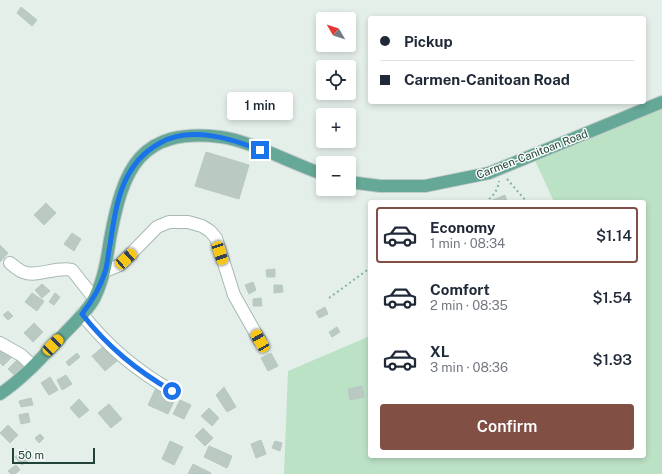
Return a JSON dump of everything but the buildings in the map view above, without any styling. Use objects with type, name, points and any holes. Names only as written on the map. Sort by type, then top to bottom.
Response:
[{"type":"main road","name":"Carmen-Canitoan Road","points":[[356,183],[380,186],[425,186],[454,181],[496,170],[662,102]]},
{"type":"main road","points":[[2,390],[33,366],[82,314],[94,298],[105,271],[117,205],[128,174],[140,156],[166,139],[193,135],[222,137],[316,171]]},
{"type":"street","points":[[105,271],[120,265],[157,227],[168,222],[188,222],[202,226],[216,238],[234,296],[260,341]]},
{"type":"street","points":[[10,263],[23,272],[32,274],[62,268],[72,270],[94,298]]},
{"type":"street","points":[[82,314],[100,337],[118,353],[172,391]]},
{"type":"street","points":[[0,343],[21,355],[33,366]]},
{"type":"path","points":[[488,200],[498,189],[499,182],[496,170]]},
{"type":"path","points":[[496,170],[525,200]]},
{"type":"path","points":[[329,298],[368,269]]},
{"type":"green space","points":[[662,102],[662,474],[284,474],[288,371],[368,337],[368,458],[646,458],[646,200],[553,200],[533,156]]},
{"type":"route","points":[[172,391],[157,382],[118,353],[100,337],[82,314],[94,298],[105,271],[117,205],[123,187],[128,174],[140,156],[166,139],[193,135],[222,137],[260,150]]}]
